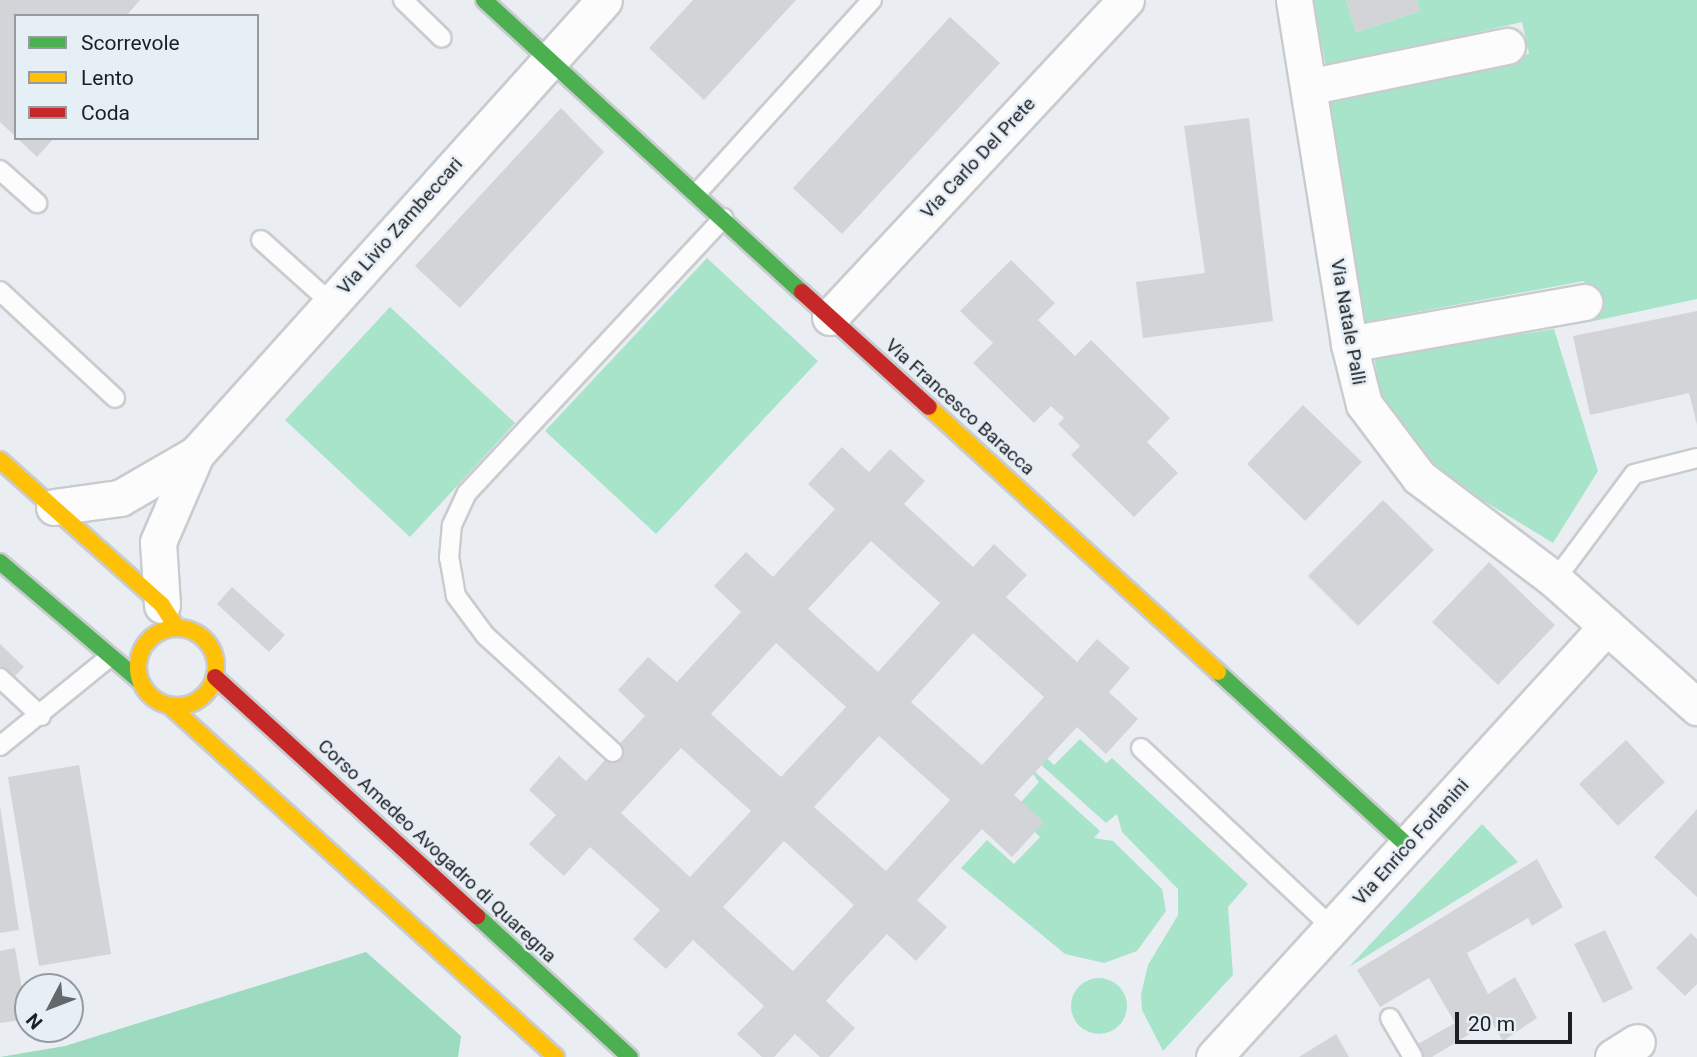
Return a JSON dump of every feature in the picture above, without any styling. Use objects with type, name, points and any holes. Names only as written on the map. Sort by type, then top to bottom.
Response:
[{"type":"main road","name":"Via Francesco Baracca","points":[[484,0],[1407,845]]},
{"type":"main road","points":[[0,460],[170,616],[208,643],[215,677],[193,703],[170,706]]},
{"type":"main road","points":[[0,562],[107,659],[170,706],[556,1057]]},
{"type":"main road","points":[[141,682],[138,670],[145,645],[170,616]]},
{"type":"main road","name":"Corso Amedeo Avogadro di Quaregna","points":[[215,677],[630,1057]]},
{"type":"street","name":"Via Livio Zambeccari","points":[[54,507],[120,498],[196,453],[604,0]]},
{"type":"street","name":"Via Carlo Del Prete","points":[[830,317],[1126,0]]},
{"type":"street","name":"Via Natale Palli","points":[[1294,0],[1312,86],[1349,344],[1364,404],[1419,477],[1555,580],[1697,707]]},
{"type":"street","points":[[1312,86],[1507,46]]},
{"type":"street","points":[[1349,344],[1584,302]]},
{"type":"street","name":"Via Livio Zambeccari","points":[[170,616],[158,542],[196,453]]},
{"type":"street","name":"Via Enrico Forlanini","points":[[1214,1057],[1607,626]]},
{"type":"lane","points":[[403,0],[442,38]]},
{"type":"lane","points":[[696,194],[872,0]]},
{"type":"lane","points":[[0,170],[37,203]]},
{"type":"lane","points":[[613,752],[485,635],[456,596],[449,558],[452,525],[467,493],[723,218]]},
{"type":"lane","points":[[261,240],[331,303]]},
{"type":"lane","points":[[0,291],[115,398]]},
{"type":"lane","points":[[1555,580],[1634,474],[1697,458]]},
{"type":"lane","points":[[0,746],[41,716],[107,659]]},
{"type":"lane","points":[[0,678],[41,716]]},
{"type":"lane","points":[[1141,748],[1333,928]]},
{"type":"lane","points":[[1390,1018],[1413,1057]]},
{"type":"green space","points":[[1313,0],[1346,0],[1356,32],[1420,11],[1417,0],[1697,0],[1697,299],[1594,321],[1584,281],[1363,322],[1329,102],[1529,54],[1522,22],[1326,67]]},
{"type":"green space","points":[[707,258],[818,361],[656,534],[545,431]]},
{"type":"green space","points":[[390,307],[515,423],[410,537],[285,420]]},
{"type":"green space","points":[[1554,329],[1598,471],[1553,543],[1425,465],[1382,400],[1374,357]]},
{"type":"green space","points":[[1080,739],[1106,763],[1112,758],[1248,884],[1228,907],[1233,975],[1163,1051],[1142,1010],[1141,994],[1148,965],[1178,915],[1178,889],[1122,832],[1117,814],[1106,823],[1029,754],[1035,747],[1054,765]]},
{"type":"green space","points":[[1023,761],[1100,831],[1094,838],[1113,841],[1162,889],[1166,911],[1137,951],[1104,963],[1065,954],[961,868],[987,840],[1014,864],[1040,837],[1013,811],[1039,782]]},
{"type":"green space","points":[[1482,824],[1518,862],[1349,967]]},
{"type":"green space","points":[[366,952],[461,1036],[458,1057],[0,1057],[84,1043],[84,1040]]},
{"type":"green space","points":[[1099,978],[1110,980],[1119,986],[1125,995],[1125,1017],[1119,1026],[1110,1032],[1099,1034],[1088,1032],[1079,1026],[1073,1017],[1071,1006],[1073,995],[1079,986],[1088,980]]},
{"type":"building","points":[[0,0],[140,0],[128,14],[14,14],[14,135],[0,122]]},
{"type":"building","points":[[693,0],[796,0],[704,100],[649,48]]},
{"type":"building","points":[[1346,0],[1417,0],[1420,11],[1356,32]]},
{"type":"building","points":[[950,17],[1000,63],[842,234],[793,188]]},
{"type":"building","points":[[561,108],[604,152],[460,308],[415,266]]},
{"type":"building","points":[[1249,118],[1273,321],[1143,338],[1136,282],[1205,273],[1184,126]]},
{"type":"building","points":[[19,140],[52,140],[37,157]]},
{"type":"building","points":[[1011,260],[1055,303],[1038,320],[1075,356],[1091,340],[1170,418],[1147,442],[1178,473],[1134,517],[1071,455],[1080,446],[1058,424],[1064,418],[1051,406],[1034,423],[973,363],[993,343],[960,311]]},
{"type":"building","points":[[1697,311],[1697,425],[1689,393],[1590,415],[1573,336]]},
{"type":"building","points":[[1303,405],[1362,462],[1305,521],[1247,464]]},
{"type":"building","points":[[842,447],[869,472],[890,449],[925,481],[904,504],[973,567],[994,544],[1027,575],[1006,597],[1077,662],[1097,639],[1130,668],[1109,692],[1138,719],[1106,754],[1077,727],[1014,795],[1044,822],[1012,857],[982,829],[917,900],[947,927],[916,961],[887,934],[847,977],[826,1001],[855,1028],[829,1057],[820,1057],[795,1034],[774,1057],[762,1057],[737,1034],[764,1006],[693,940],[666,969],[633,939],[660,910],[590,847],[564,876],[529,844],[556,815],[529,790],[559,756],[586,781],[645,716],[618,690],[648,657],[677,682],[741,612],[714,586],[746,552],[773,577],[835,509],[808,484]],"holes":[[[871,541],[940,603],[878,672],[808,609]],[[973,633],[1044,697],[982,765],[911,702]],[[776,643],[846,707],[781,777],[711,714]],[[879,736],[950,800],[886,871],[814,807]],[[681,748],[751,811],[690,877],[621,813]],[[784,841],[854,905],[793,971],[723,907]]]},
{"type":"building","points":[[1383,500],[1434,550],[1358,626],[1308,576]]},
{"type":"building","points":[[1489,562],[1555,625],[1498,685],[1432,622]]},
{"type":"building","points":[[232,587],[285,635],[269,652],[217,604]]},
{"type":"building","points":[[0,644],[24,667],[0,691]]},
{"type":"building","points":[[1626,740],[1665,782],[1618,826],[1579,784]]},
{"type":"building","points":[[79,765],[111,954],[39,966],[8,777]]},
{"type":"building","points":[[0,806],[19,930],[0,933]]},
{"type":"building","points":[[1697,809],[1697,897],[1654,857]]},
{"type":"building","points":[[1537,859],[1563,907],[1532,926],[1528,918],[1467,953],[1488,994],[1515,977],[1537,1018],[1503,1041],[1491,1021],[1432,1057],[1422,1057],[1416,1045],[1455,1023],[1429,978],[1380,1007],[1357,970]]},
{"type":"building","points":[[1605,930],[1633,989],[1603,1003],[1574,944]]},
{"type":"building","points":[[1691,933],[1697,939],[1697,984],[1685,996],[1656,968]]},
{"type":"building","points":[[15,948],[19,973],[14,973],[14,1021],[0,1023],[0,951]]},
{"type":"building","points":[[1336,1034],[1349,1057],[1299,1057]]},
{"type":"traffic: fast","points":[[484,0],[802,292]]},
{"type":"traffic: fast","points":[[0,562],[141,682]]},
{"type":"traffic: fast","points":[[1218,672],[1407,845]]},
{"type":"traffic: fast","points":[[477,916],[630,1057]]},
{"type":"traffic: slow","points":[[929,407],[1218,672]]},
{"type":"traffic: slow","points":[[0,460],[162,605],[177,628]]},
{"type":"traffic: slow","points":[[177,628],[192,631],[204,640],[213,652],[216,667],[213,682],[204,694],[192,703],[177,706],[162,703],[150,694],[141,682],[138,667],[141,652],[150,640],[162,631],[177,628]]},
{"type":"traffic: slow","points":[[170,706],[556,1057]]},
{"type":"traffic: jam","points":[[802,292],[929,407]]},
{"type":"traffic: jam","points":[[215,677],[477,916]]}]
